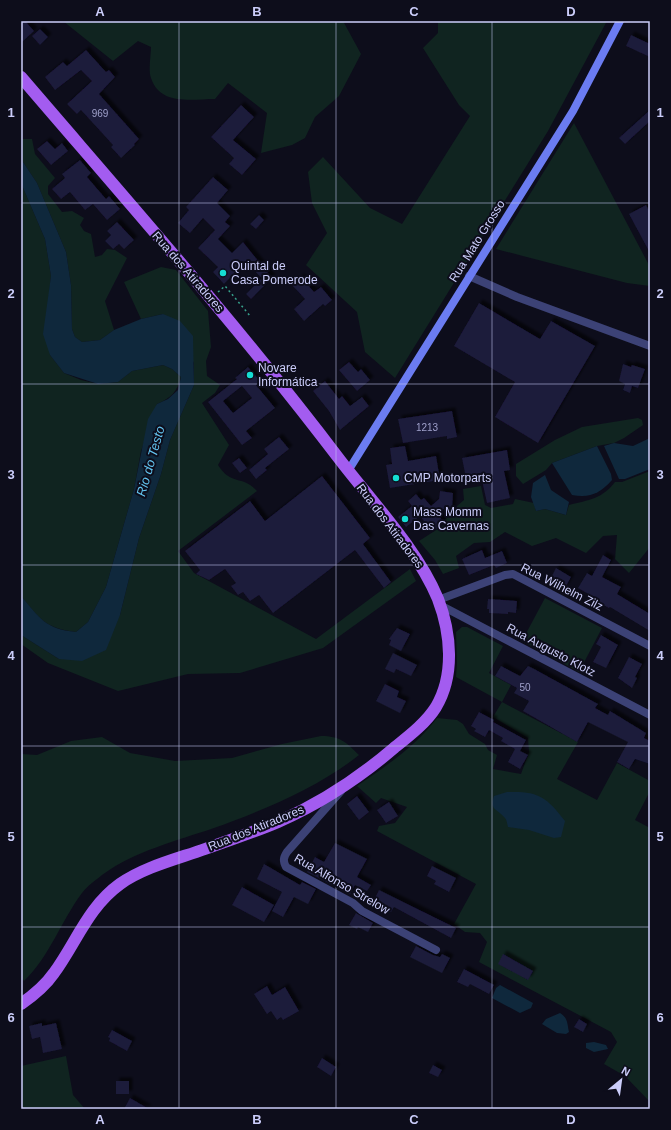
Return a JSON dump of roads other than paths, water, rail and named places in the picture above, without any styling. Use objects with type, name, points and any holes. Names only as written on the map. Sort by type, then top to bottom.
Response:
[{"type":"main road","name":"Rua dos Atiradores","points":[[21,77],[278,378],[415,558],[439,603],[448,641],[449,661],[444,692],[436,708],[429,717],[409,736],[345,786],[277,822],[141,872],[118,885],[86,919],[53,974],[41,988],[21,1004]]},
{"type":"street","name":"Rua Mato Grosso","points":[[348,471],[573,111],[620,21]]},
{"type":"street","points":[[469,276],[517,297],[650,346]]},
{"type":"street","name":"Rua Wilhelm Zilz","points":[[439,603],[505,575],[513,574],[650,646]]},
{"type":"street","name":"Rua Augusto Klotz","points":[[439,603],[650,715]]},
{"type":"street","name":"Rua Alfonso Strelow","points":[[345,786],[317,820],[287,852],[284,857],[286,867],[353,902],[362,911],[436,950]]},
{"type":"water","name":"Rio do Testo","points":[[21,159],[37,183],[66,252],[71,285],[72,329],[75,337],[82,342],[100,340],[114,330],[141,319],[163,314],[180,321],[193,336],[194,385],[170,440],[161,474],[139,538],[120,615],[106,650],[82,661],[59,659],[21,635],[21,596],[44,621],[57,628],[76,632],[88,622],[106,587],[134,489],[148,419],[157,404],[168,399],[178,390],[181,377],[172,369],[163,365],[132,371],[118,382],[98,384],[64,373],[50,355],[43,334],[51,276],[45,239],[21,183]]},
{"type":"water","points":[[650,438],[650,469],[625,479],[619,479],[604,446],[614,443],[633,446]]},
{"type":"water","points":[[597,446],[611,474],[612,480],[603,489],[594,494],[584,496],[572,495],[552,463]]},
{"type":"water","points":[[545,475],[551,490],[569,502],[566,515],[545,509],[536,511],[531,497],[533,483]]},
{"type":"water","points":[[507,792],[534,794],[552,806],[565,821],[561,837],[554,838],[529,830],[508,827],[506,819],[493,807],[492,804],[494,796]]},
{"type":"water","points":[[500,985],[533,1003],[531,1008],[520,1013],[492,998],[496,988]]},
{"type":"water","points":[[560,1013],[567,1021],[569,1032],[566,1034],[557,1033],[542,1024],[546,1019]]},
{"type":"water","points":[[594,1042],[606,1045],[608,1049],[594,1052],[586,1048],[586,1043]]},
{"type":"place","name":"Quintal de Casa Pomerode","points":[[223,273]]},
{"type":"place","name":"Novare Informática","points":[[250,375]]},
{"type":"place","name":"CMP Motorparts","points":[[396,478]]},
{"type":"place","name":"Mass Momm Das Cavernas","points":[[405,519]]}]
